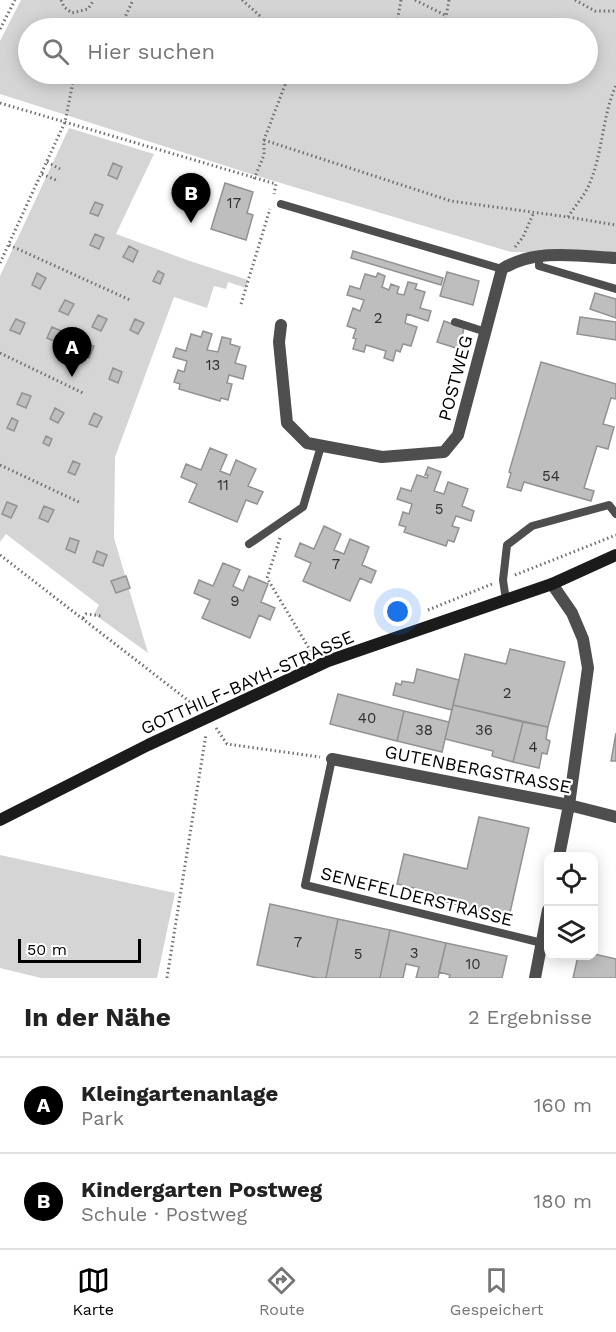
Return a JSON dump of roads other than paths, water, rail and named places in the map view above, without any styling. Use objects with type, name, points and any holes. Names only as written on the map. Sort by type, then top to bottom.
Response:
[{"type":"street","points":[[502,269],[515,261],[539,255],[616,258]]},
{"type":"street","name":"POSTWEG","points":[[281,325],[279,342],[286,423],[307,443],[382,457],[444,453],[458,435],[502,269]]},
{"type":"street","name":"GOTTHILF-BAYH-STRASSE","points":[[0,820],[148,745],[328,661],[552,584],[616,555]]},
{"type":"street","points":[[552,584],[572,614],[583,639],[588,668],[569,805],[560,852]]},
{"type":"street","name":"GUTENBERGSTRASSE","points":[[332,759],[569,805],[616,817]]},
{"type":"street","points":[[535,978],[544,934]]},
{"type":"lane","points":[[277,203],[502,269]]},
{"type":"lane","points":[[539,255],[539,266],[616,290]]},
{"type":"lane","points":[[455,322],[486,332]]},
{"type":"lane","points":[[249,544],[303,507],[321,446]]},
{"type":"lane","points":[[506,600],[502,580],[507,545],[532,526],[609,505],[616,514]]},
{"type":"lane","name":"SENEFELDERSTRASSE","points":[[332,759],[305,885],[542,944]]},
{"type":"place","name":"Kindergarten Postweg","points":[[191,223]]},
{"type":"place","name":"Kleingartenanlage","points":[[72,377]]}]
